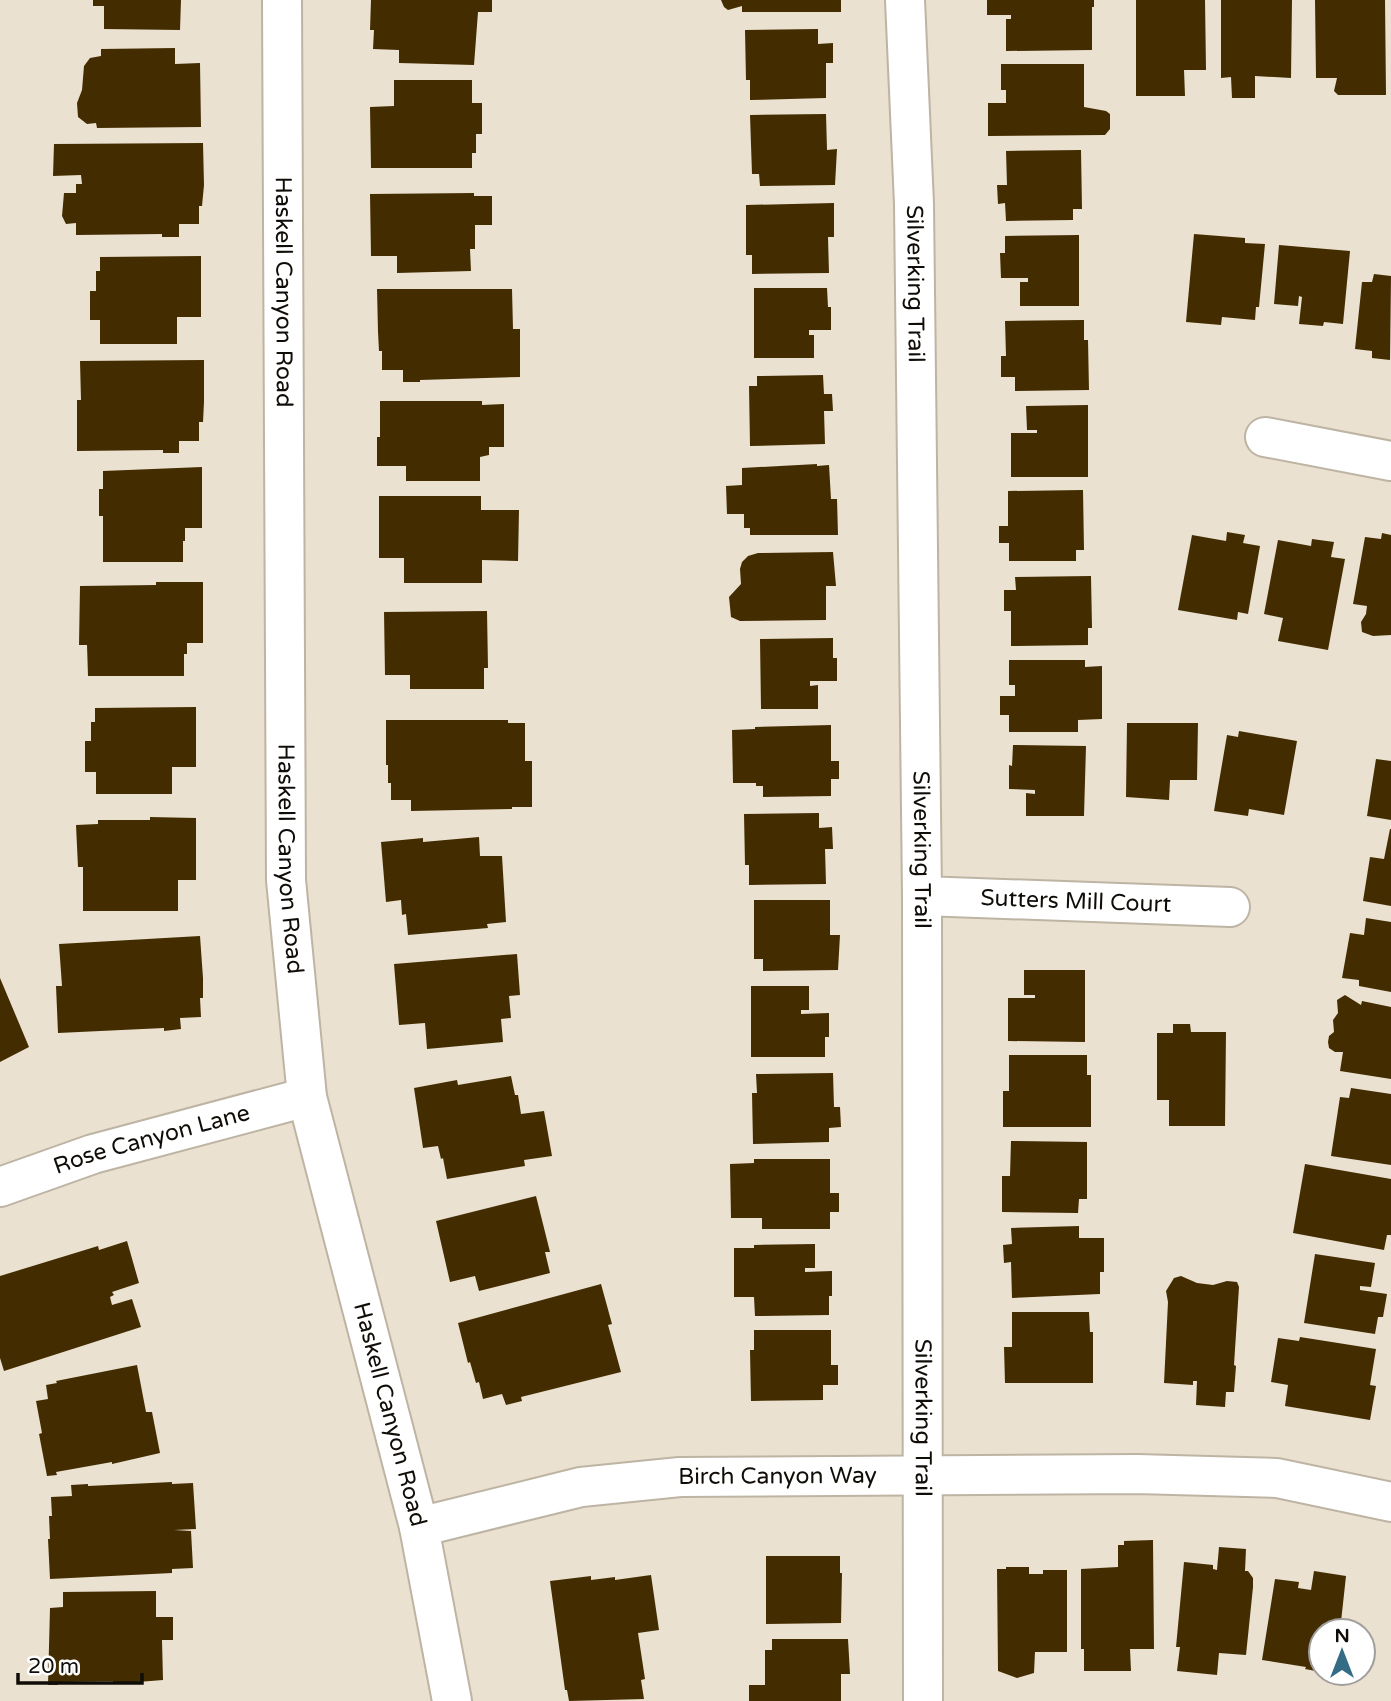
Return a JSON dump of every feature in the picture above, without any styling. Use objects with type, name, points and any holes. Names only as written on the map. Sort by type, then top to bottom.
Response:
[{"type":"street","name":"Haskell Canyon Road","points":[[282,0],[286,880],[307,1097],[419,1527],[452,1701]]},
{"type":"street","name":"Silverking Trail","points":[[905,0],[914,204],[922,895],[923,1701]]},
{"type":"street","points":[[1265,437],[1391,461]]},
{"type":"street","name":"Sutters Mill Court","points":[[922,895],[1230,906]]},
{"type":"street","name":"Rose Canyon Lane","points":[[0,1187],[93,1154],[307,1097]]},
{"type":"street","name":"Birch Canyon Way","points":[[419,1527],[581,1487],[680,1477],[1137,1474],[1277,1478],[1391,1502]]},
{"type":"building","points":[[93,0],[181,0],[180,30],[104,29],[104,6],[93,6]]},
{"type":"building","points":[[371,0],[492,0],[492,12],[478,12],[474,65],[399,63],[399,50],[373,49],[374,30],[370,30]]},
{"type":"building","points":[[721,0],[841,0],[841,12],[742,12],[742,6],[728,10]]},
{"type":"building","points":[[987,0],[1094,0],[1092,50],[1006,51],[1006,19],[1011,19],[1011,15],[987,15]]},
{"type":"building","points":[[1136,0],[1205,0],[1206,70],[1184,70],[1185,96],[1136,96]]},
{"type":"building","points":[[1221,0],[1292,0],[1291,78],[1255,76],[1255,98],[1232,98],[1231,77],[1221,78]]},
{"type":"building","points":[[1315,0],[1385,0],[1386,95],[1338,95],[1334,91],[1337,78],[1316,78]]},
{"type":"building","points":[[818,29],[818,44],[833,43],[833,63],[826,63],[826,98],[750,100],[750,80],[746,80],[745,30]]},
{"type":"building","points":[[175,48],[175,64],[200,63],[201,127],[97,128],[96,123],[87,124],[78,117],[77,103],[82,90],[84,66],[90,58],[101,56],[101,49]]},
{"type":"building","points":[[1001,64],[1084,64],[1084,107],[1110,114],[1110,129],[1105,135],[988,136],[988,103],[1006,103],[1006,90],[1001,90]]},
{"type":"building","points":[[394,80],[472,80],[472,103],[482,103],[482,134],[476,134],[476,153],[472,153],[472,168],[371,168],[370,107],[394,106]]},
{"type":"building","points":[[826,114],[827,150],[837,149],[835,185],[760,186],[759,174],[752,174],[750,115]]},
{"type":"building","points":[[203,143],[204,185],[202,206],[199,206],[199,224],[179,224],[179,237],[162,237],[162,234],[76,235],[76,223],[66,224],[62,216],[64,193],[76,193],[76,184],[82,184],[81,175],[53,176],[54,144]]},
{"type":"building","points":[[1081,150],[1082,209],[1073,209],[1073,220],[1006,221],[1005,203],[998,204],[997,185],[1007,185],[1006,151]]},
{"type":"building","points":[[474,193],[474,196],[492,196],[492,225],[475,225],[475,249],[470,249],[471,271],[397,273],[397,256],[371,256],[370,194]]},
{"type":"building","points":[[834,203],[834,237],[828,237],[829,273],[752,274],[752,255],[746,255],[746,205]]},
{"type":"building","points":[[1194,234],[1245,238],[1245,243],[1265,244],[1259,307],[1256,307],[1255,320],[1222,317],[1221,325],[1186,322]]},
{"type":"building","points":[[1079,235],[1079,306],[1020,306],[1020,282],[1028,282],[1028,278],[1001,278],[1000,253],[1005,253],[1005,236]]},
{"type":"building","points":[[1279,245],[1350,251],[1343,324],[1299,324],[1302,297],[1299,296],[1298,306],[1274,304]]},
{"type":"building","points":[[201,256],[201,317],[177,317],[177,344],[100,344],[100,320],[90,320],[90,291],[96,291],[96,271],[100,271],[100,257]]},
{"type":"building","points":[[1374,274],[1391,276],[1390,360],[1372,358],[1372,351],[1355,349],[1362,282],[1372,282]]},
{"type":"building","points":[[754,288],[827,288],[828,307],[831,307],[831,330],[809,330],[809,335],[814,335],[814,358],[754,358]]},
{"type":"building","points":[[377,289],[512,289],[513,329],[520,329],[520,377],[403,382],[403,370],[382,370]]},
{"type":"building","points":[[1084,320],[1084,340],[1088,340],[1089,390],[1015,391],[1015,377],[1001,377],[1001,356],[1006,356],[1005,321]]},
{"type":"building","points":[[204,360],[203,422],[199,422],[199,441],[179,441],[179,453],[163,453],[163,450],[77,451],[77,400],[81,400],[80,361]]},
{"type":"building","points":[[823,375],[824,394],[832,394],[833,411],[824,411],[825,444],[750,446],[749,386],[757,386],[757,376]]},
{"type":"building","points":[[380,401],[482,401],[482,405],[504,404],[504,447],[489,447],[489,455],[480,457],[480,481],[406,481],[406,466],[377,466]]},
{"type":"building","points":[[1088,405],[1088,477],[1011,477],[1011,433],[1037,433],[1037,430],[1027,430],[1026,406]]},
{"type":"building","points":[[829,465],[831,499],[837,499],[838,535],[750,535],[750,528],[744,528],[744,514],[727,514],[726,486],[742,485],[742,468]]},
{"type":"building","points":[[202,467],[202,528],[185,528],[183,562],[103,562],[103,516],[99,516],[99,489],[103,489],[103,471]]},
{"type":"building","points":[[1083,490],[1084,550],[1076,550],[1076,561],[1009,561],[1009,543],[999,543],[999,526],[1008,526],[1008,491]]},
{"type":"building","points":[[379,496],[481,496],[481,510],[519,510],[518,561],[482,560],[482,583],[404,583],[404,558],[379,558]]},
{"type":"building","points":[[1227,532],[1245,535],[1243,543],[1260,546],[1248,614],[1238,612],[1237,620],[1178,610],[1192,535],[1226,541]]},
{"type":"building","points":[[1382,533],[1391,535],[1391,635],[1373,636],[1362,632],[1361,622],[1367,606],[1353,604],[1365,537],[1381,539]]},
{"type":"building","points":[[1312,539],[1334,542],[1331,557],[1345,559],[1328,650],[1278,641],[1283,618],[1264,614],[1278,540],[1311,546]]},
{"type":"building","points":[[833,552],[836,586],[826,586],[826,620],[740,621],[731,617],[729,597],[741,584],[740,569],[748,556],[758,553]]},
{"type":"building","points":[[1091,576],[1092,628],[1088,628],[1088,645],[1011,646],[1011,611],[1004,611],[1004,590],[1016,590],[1015,577]]},
{"type":"building","points":[[156,582],[203,582],[203,643],[187,643],[184,676],[88,676],[87,645],[79,645],[80,586],[156,585]]},
{"type":"building","points":[[487,611],[488,668],[484,668],[484,689],[410,689],[410,675],[385,675],[384,612]]},
{"type":"building","points":[[833,638],[833,658],[837,658],[837,681],[810,681],[810,686],[818,685],[818,709],[761,709],[760,639]]},
{"type":"building","points":[[1009,660],[1085,660],[1085,667],[1102,666],[1102,719],[1078,720],[1078,732],[1009,732],[1009,715],[1000,715],[1000,696],[1015,696],[1015,685],[1009,685]]},
{"type":"building","points":[[196,707],[196,767],[172,767],[172,794],[96,794],[96,772],[85,772],[85,741],[91,741],[91,722],[95,722],[95,708]]},
{"type":"building","points":[[386,720],[508,720],[508,723],[525,723],[525,761],[532,761],[532,807],[411,811],[411,800],[391,800],[391,783],[388,783],[386,765]]},
{"type":"building","points":[[1127,723],[1198,723],[1197,780],[1170,780],[1169,800],[1126,797]]},
{"type":"building","points":[[831,725],[831,761],[839,761],[839,779],[831,779],[831,796],[763,797],[763,786],[756,786],[756,783],[733,783],[732,730]]},
{"type":"building","points":[[1239,731],[1297,741],[1284,815],[1249,809],[1248,816],[1214,811],[1227,735],[1238,737]]},
{"type":"building","points":[[1013,745],[1086,746],[1084,816],[1026,816],[1026,793],[1035,794],[1035,790],[1009,789],[1009,765],[1012,766]]},
{"type":"building","points":[[1376,759],[1391,761],[1391,820],[1367,816]]},
{"type":"building","points":[[819,813],[819,828],[832,827],[833,849],[825,849],[826,884],[749,885],[749,865],[745,865],[744,814]]},
{"type":"building","points":[[150,817],[196,818],[196,880],[178,880],[178,911],[83,911],[83,867],[78,867],[76,825],[98,824],[98,820],[150,820]]},
{"type":"building","points":[[1390,829],[1391,906],[1363,901],[1370,857],[1384,859]]},
{"type":"building","points":[[479,837],[480,856],[502,856],[506,922],[487,924],[488,928],[408,935],[406,914],[402,915],[401,900],[386,902],[381,842],[423,838],[423,842]]},
{"type":"building","points":[[754,900],[830,900],[830,935],[840,935],[838,970],[763,971],[763,959],[754,959]]},
{"type":"building","points":[[1366,918],[1391,922],[1391,992],[1359,986],[1359,980],[1342,978],[1350,933],[1364,935]]},
{"type":"building","points":[[200,936],[203,978],[201,1017],[180,1018],[181,1029],[164,1031],[164,1028],[58,1033],[56,986],[62,986],[59,944]]},
{"type":"building","points":[[517,954],[520,995],[509,996],[511,1018],[501,1019],[503,1042],[427,1049],[425,1023],[399,1025],[394,964]]},
{"type":"building","points":[[1024,970],[1085,970],[1085,1042],[1008,1041],[1008,998],[1035,998],[1035,995],[1024,995]]},
{"type":"building","points":[[0,978],[29,1047],[0,1062]]},
{"type":"building","points":[[751,986],[809,986],[809,1010],[801,1010],[801,1014],[829,1013],[829,1037],[825,1037],[825,1057],[751,1057]]},
{"type":"building","points":[[1345,995],[1361,1005],[1362,1001],[1391,1007],[1391,1079],[1340,1071],[1343,1052],[1335,1052],[1329,1048],[1328,1042],[1329,1036],[1334,1032],[1333,1020],[1338,1013],[1337,1000]]},
{"type":"building","points":[[1173,1024],[1190,1024],[1191,1032],[1226,1032],[1225,1126],[1169,1126],[1169,1100],[1157,1100],[1157,1033],[1173,1033]]},
{"type":"building","points":[[1009,1055],[1087,1055],[1087,1075],[1091,1075],[1091,1127],[1003,1127],[1003,1091],[1009,1091]]},
{"type":"building","points":[[833,1073],[834,1107],[840,1107],[841,1127],[829,1128],[829,1142],[753,1144],[752,1093],[757,1093],[756,1074]]},
{"type":"building","points":[[511,1076],[521,1114],[544,1111],[552,1156],[524,1160],[525,1166],[447,1179],[438,1146],[423,1148],[414,1088],[457,1080],[458,1085]]},
{"type":"building","points":[[1351,1088],[1391,1094],[1391,1165],[1331,1156],[1340,1097],[1349,1098]]},
{"type":"building","points":[[1011,1141],[1087,1142],[1087,1199],[1079,1199],[1078,1213],[1002,1212],[1002,1176],[1010,1176]]},
{"type":"building","points":[[754,1159],[830,1159],[830,1193],[839,1193],[839,1212],[830,1212],[830,1229],[762,1229],[762,1218],[731,1218],[730,1164],[754,1163]]},
{"type":"building","points":[[1305,1164],[1391,1179],[1391,1235],[1387,1235],[1384,1250],[1293,1233]]},
{"type":"building","points":[[536,1196],[550,1252],[545,1252],[550,1273],[479,1291],[475,1276],[450,1282],[436,1221]]},
{"type":"building","points":[[1079,1226],[1079,1238],[1104,1238],[1104,1272],[1100,1272],[1100,1294],[1012,1298],[1011,1262],[1004,1263],[1003,1245],[1012,1244],[1011,1228]]},
{"type":"building","points":[[127,1241],[139,1283],[112,1292],[114,1295],[110,1297],[112,1305],[132,1299],[141,1327],[4,1371],[0,1358],[0,1276],[98,1246],[99,1250]]},
{"type":"building","points":[[815,1244],[815,1268],[805,1268],[805,1272],[832,1271],[829,1315],[755,1316],[754,1297],[734,1297],[734,1248]]},
{"type":"building","points":[[1315,1254],[1375,1263],[1371,1287],[1360,1286],[1360,1290],[1387,1294],[1383,1317],[1378,1317],[1375,1334],[1304,1323]]},
{"type":"building","points":[[1181,1276],[1197,1283],[1213,1285],[1227,1281],[1237,1282],[1239,1287],[1234,1392],[1226,1392],[1225,1407],[1196,1405],[1197,1381],[1193,1381],[1193,1385],[1164,1383],[1168,1302],[1166,1291],[1174,1278]]},
{"type":"building","points":[[601,1284],[612,1324],[608,1325],[621,1372],[521,1397],[522,1401],[506,1405],[502,1394],[483,1399],[479,1382],[476,1383],[470,1362],[468,1363],[458,1323]]},
{"type":"building","points":[[1012,1312],[1089,1312],[1090,1332],[1093,1332],[1093,1383],[1005,1383],[1004,1347],[1012,1347]]},
{"type":"building","points":[[754,1330],[831,1330],[831,1365],[838,1365],[838,1385],[823,1385],[823,1400],[751,1401],[750,1350],[754,1350]]},
{"type":"building","points":[[1300,1337],[1376,1349],[1370,1385],[1376,1386],[1370,1420],[1285,1406],[1288,1385],[1271,1382],[1278,1338],[1299,1341]]},
{"type":"building","points":[[137,1365],[146,1412],[152,1412],[160,1453],[112,1464],[56,1472],[57,1475],[47,1476],[36,1401],[48,1399],[46,1385]]},
{"type":"building","points":[[193,1483],[196,1529],[174,1530],[191,1531],[193,1568],[172,1569],[172,1573],[50,1579],[48,1539],[49,1516],[52,1516],[51,1497],[72,1496],[71,1485]]},
{"type":"building","points":[[1153,1540],[1154,1649],[1130,1649],[1131,1671],[1084,1671],[1084,1649],[1081,1649],[1081,1569],[1118,1567],[1118,1545],[1124,1545],[1124,1541]]},
{"type":"building","points":[[1219,1547],[1246,1549],[1245,1571],[1253,1578],[1253,1587],[1246,1655],[1219,1653],[1217,1675],[1177,1671],[1180,1647],[1176,1647],[1184,1562],[1213,1565],[1213,1569],[1217,1570]]},
{"type":"building","points":[[766,1556],[840,1556],[841,1623],[766,1624]]},
{"type":"building","points":[[1029,1567],[1029,1574],[1043,1574],[1043,1570],[1067,1570],[1067,1652],[1035,1652],[1034,1673],[1017,1678],[998,1671],[997,1569]]},
{"type":"building","points":[[1314,1571],[1346,1576],[1342,1617],[1307,1617],[1307,1669],[1306,1667],[1262,1660],[1275,1579],[1299,1582],[1298,1588],[1311,1590]]},
{"type":"building","points":[[651,1575],[659,1630],[638,1633],[645,1679],[641,1680],[644,1699],[569,1701],[565,1690],[550,1581],[591,1576],[591,1580],[615,1577],[615,1580]]},
{"type":"building","points":[[156,1591],[156,1617],[173,1617],[173,1640],[162,1640],[163,1680],[113,1684],[113,1681],[58,1682],[58,1685],[48,1685],[50,1608],[63,1607],[63,1592]]},
{"type":"building","points":[[772,1639],[848,1639],[850,1674],[841,1674],[841,1701],[749,1701],[749,1685],[765,1685],[765,1650],[772,1650]]}]
